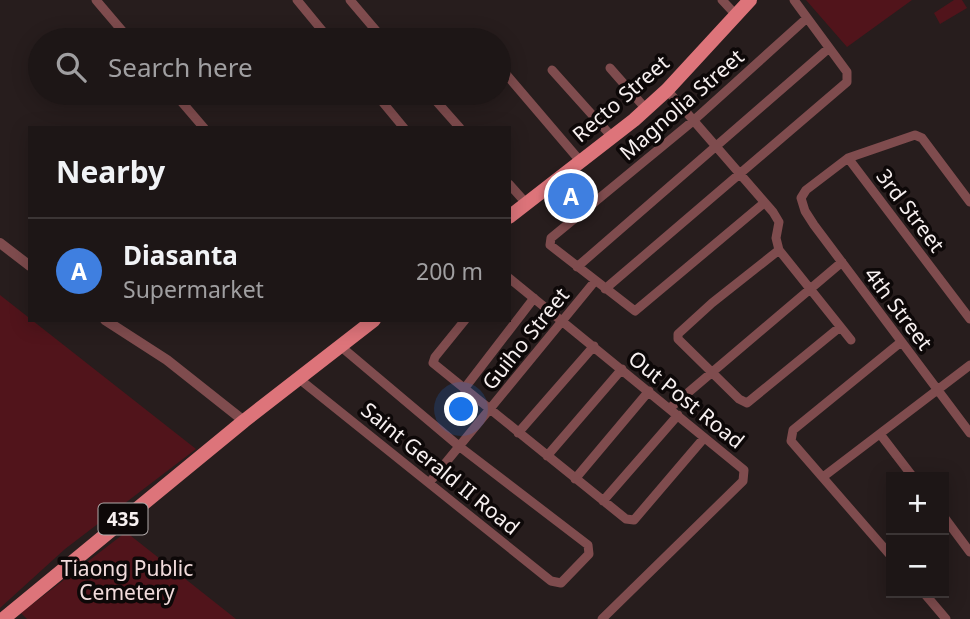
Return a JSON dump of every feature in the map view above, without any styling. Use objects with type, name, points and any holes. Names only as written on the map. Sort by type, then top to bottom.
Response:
[{"type":"main road","name":"Recto Street","points":[[511,215],[613,138],[646,109],[750,0]]},
{"type":"main road","name":"435","points":[[3,619],[244,421],[370,322]]},
{"type":"street","points":[[96,0],[120,28]]},
{"type":"street","points":[[297,0],[320,28]]},
{"type":"street","points":[[350,0],[374,28]]},
{"type":"street","points":[[722,0],[736,15]]},
{"type":"street","points":[[606,289],[847,82],[847,72],[794,0]]},
{"type":"street","name":"Magnolia Street","points":[[577,267],[550,245],[551,239],[693,121],[807,18]]},
{"type":"street","points":[[764,202],[635,311],[577,267],[830,48]]},
{"type":"street","points":[[610,68],[646,109]]},
{"type":"street","points":[[552,70],[613,138]]},
{"type":"street","points":[[511,80],[581,162]]},
{"type":"street","points":[[667,90],[779,222],[776,238],[779,250],[851,340]]},
{"type":"street","points":[[184,105],[202,126]]},
{"type":"street","points":[[384,105],[402,126]]},
{"type":"street","points":[[440,105],[458,126]]},
{"type":"street","points":[[848,158],[915,135],[922,138],[969,200]]},
{"type":"street","name":"4th Street","points":[[848,158],[806,190],[802,204],[970,433]]},
{"type":"street","name":"3rd Street","points":[[848,158],[970,318]]},
{"type":"street","points":[[511,186],[526,203]]},
{"type":"street","points":[[0,243],[28,264]]},
{"type":"street","points":[[779,250],[678,334],[678,339],[739,400],[747,403],[840,327]]},
{"type":"street","points":[[603,501],[674,412],[710,372],[842,262]]},
{"type":"street","name":"Out Post Road","points":[[511,280],[744,470],[743,481],[602,619]]},
{"type":"street","name":"Guiho Street","points":[[429,483],[595,281]]},
{"type":"street","points":[[464,389],[534,298]]},
{"type":"street","points":[[108,322],[167,360],[244,421]]},
{"type":"street","points":[[463,322],[433,363],[626,519],[634,520],[704,438]]},
{"type":"street","points":[[886,550],[791,442],[793,430],[901,342]]},
{"type":"street","points":[[339,345],[460,447]]},
{"type":"street","points":[[518,433],[594,346]]},
{"type":"street","points":[[823,477],[970,365]]},
{"type":"street","points":[[547,456],[622,369]]},
{"type":"street","name":"Saint Gerald II Road","points":[[298,378],[551,581],[561,583],[589,554],[588,545],[460,447]]},
{"type":"street","points":[[575,479],[649,391]]},
{"type":"street","points":[[880,434],[909,472]]},
{"type":"street","points":[[949,524],[970,552]]},
{"type":"street","points":[[928,598],[946,619]]},
{"type":"green space","points":[[806,0],[912,0],[847,47]]},
{"type":"green space","points":[[954,0],[962,0],[967,8],[940,24],[934,13]]},
{"type":"green space","points":[[0,295],[28,317],[28,322],[34,322],[196,449],[65,549],[0,608]]},
{"type":"green space","name":"Tiaong Public Cemetery","points":[[126,532],[236,619],[27,619],[21,613]]},
{"type":"place","name":"Diasanta","points":[[571,196]]}]
